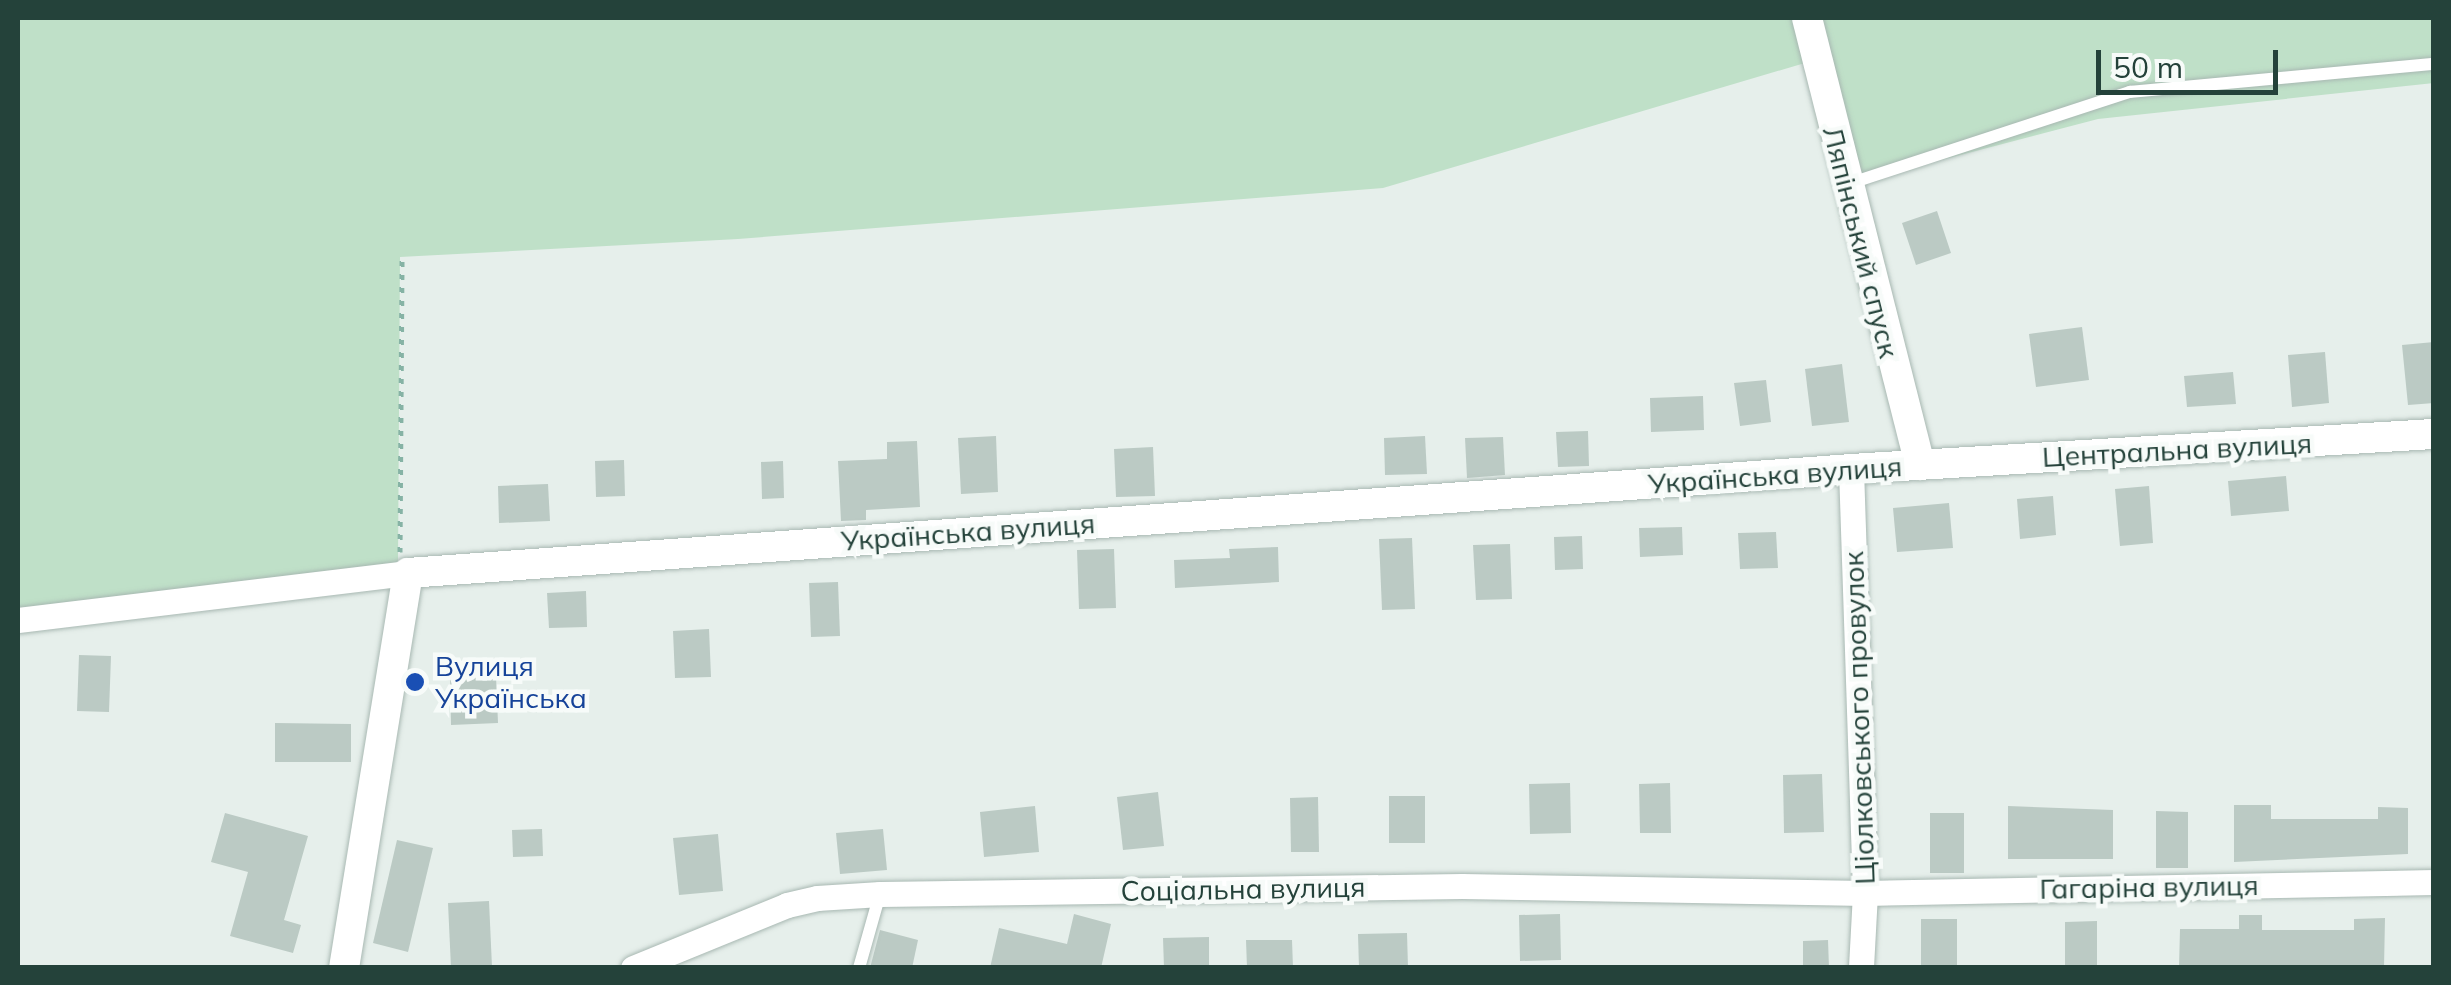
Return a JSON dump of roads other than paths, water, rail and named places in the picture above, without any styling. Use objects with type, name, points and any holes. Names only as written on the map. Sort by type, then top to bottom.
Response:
[{"type":"street","name":"Ляпінський спуск","points":[[1807,18],[1846,185],[1920,465]]},
{"type":"street","name":"Центральна вулиця","points":[[1920,465],[2434,434]]},
{"type":"street","name":"Українська вулиця","points":[[18,620],[404,574],[1920,465]]},
{"type":"street","name":"Ціолковського провулок","points":[[1851,469],[1865,893],[1860,968]]},
{"type":"street","points":[[344,968],[404,574]]},
{"type":"street","name":"Гагаріна вулиця","points":[[1865,893],[2434,882]]},
{"type":"street","name":"Соціальна вулиця","points":[[633,968],[787,906],[817,898],[880,894],[1462,886],[1865,893]]},
{"type":"lane","points":[[1846,185],[2130,92],[2434,64]]},
{"type":"lane","points":[[859,968],[880,894]]},
{"type":"place","name":"Вулиця Українська","points":[[415,682]]}]
